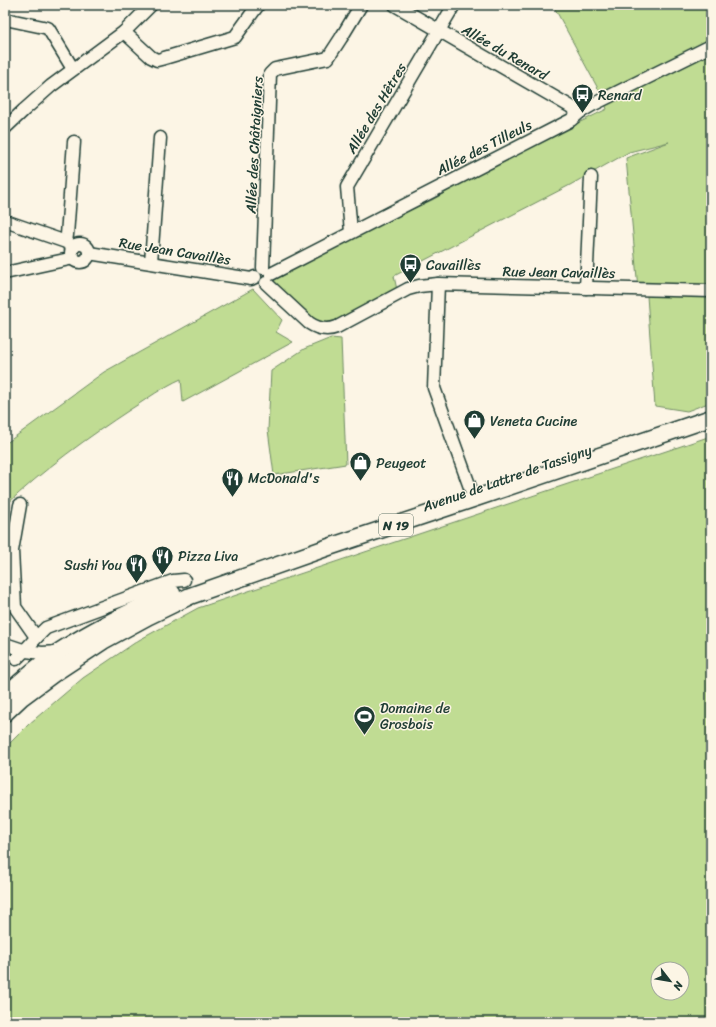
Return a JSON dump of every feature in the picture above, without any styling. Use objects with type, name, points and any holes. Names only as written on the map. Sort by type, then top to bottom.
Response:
[{"type":"main road","name":"Avenue de Lattre de Tassigny","points":[[5,696],[39,676],[59,652],[80,639],[122,615],[186,587],[711,409]]},
{"type":"main road","name":"N 19","points":[[5,713],[22,697],[39,676],[80,656],[113,635],[164,608],[196,594],[329,547],[711,418]]},
{"type":"street","points":[[5,128],[11,121],[73,69],[124,32],[151,5]]},
{"type":"street","name":"Allée des Châtaigniers","points":[[264,275],[270,74],[275,69],[328,58],[361,5]]},
{"type":"street","name":"Allée du Renard","points":[[395,5],[580,112]]},
{"type":"street","name":"Allée des Hêtres","points":[[351,232],[346,187],[454,5]]},
{"type":"street","points":[[124,32],[151,57],[157,60],[234,38],[256,6]]},
{"type":"street","points":[[5,19],[48,28],[73,69]]},
{"type":"street","name":"Allée des Tilleuls","points":[[264,275],[571,120],[580,112],[592,105],[711,46]]},
{"type":"street","points":[[151,262],[160,138]]},
{"type":"street","points":[[71,249],[68,235],[74,142]]},
{"type":"street","points":[[586,288],[591,177]]},
{"type":"street","points":[[5,221],[71,249]]},
{"type":"street","name":"Rue Jean Cavaillès","points":[[71,249],[78,244],[84,245],[88,249],[89,253],[250,279],[264,275],[309,323],[316,328],[325,329],[337,327],[408,290],[419,286],[438,284],[711,291]]},
{"type":"street","points":[[5,273],[71,249]]},
{"type":"street","points":[[438,284],[434,388],[470,490]]},
{"type":"street","points":[[20,505],[12,551],[15,607],[36,637]]},
{"type":"street","points":[[16,659],[46,628],[173,581],[184,580]]},
{"type":"street","points":[[5,645],[16,659],[39,676]]},
{"type":"street","points":[[5,645],[42,653],[59,652]]},
{"type":"street","points":[[26,650],[39,676]]},
{"type":"green space","points":[[553,5],[711,5],[711,402],[687,411],[655,406],[647,296],[638,289],[626,158],[669,142],[629,152],[570,185],[394,276],[397,290],[343,320],[319,325],[273,283],[275,277],[432,200],[502,160],[607,109],[602,96]]},
{"type":"green space","points":[[253,289],[282,320],[276,332],[293,342],[183,402],[181,379],[155,393],[98,431],[50,467],[5,506],[5,444],[104,372]]},
{"type":"green space","points":[[331,338],[341,339],[346,464],[274,475],[268,430],[271,371],[304,349]]},
{"type":"green space","name":"Domaine de Grosbois","points":[[711,436],[711,1022],[5,1022],[5,748],[29,724],[83,678],[139,640],[198,608]]},
{"type":"place","name":"Renard","points":[[583,114]]},
{"type":"place","name":"Cavaillès","points":[[411,284]]},
{"type":"place","name":"Veneta Cucine","points":[[475,440]]},
{"type":"place","name":"Peugeot","points":[[360,482]]},
{"type":"place","name":"McDonald's","points":[[232,498]]},
{"type":"place","name":"Pizza Liva","points":[[163,576]]},
{"type":"place","name":"Sushi You","points":[[137,584]]},
{"type":"place","name":"Domaine de Grosbois","points":[[364,736]]}]
